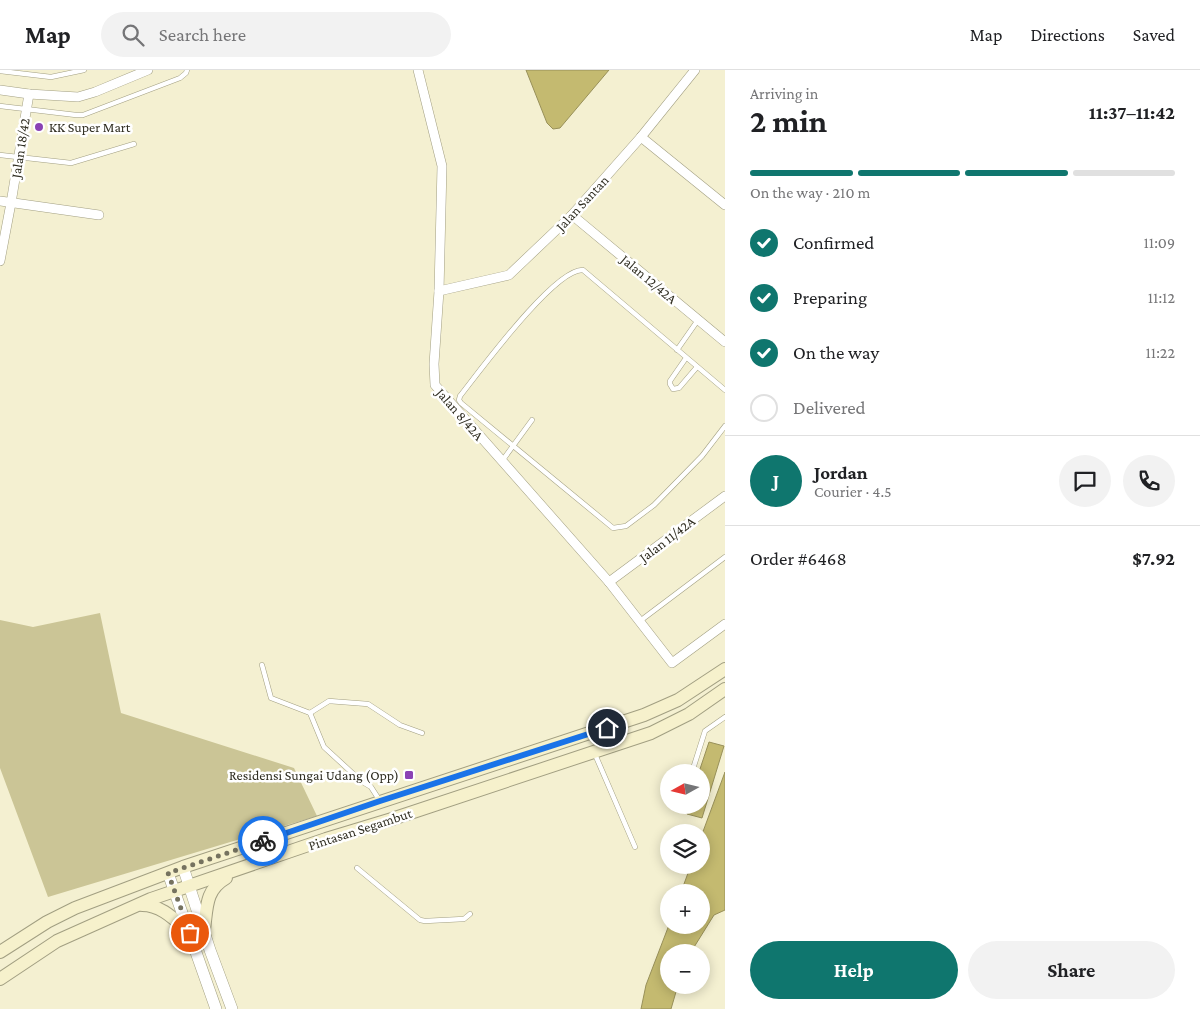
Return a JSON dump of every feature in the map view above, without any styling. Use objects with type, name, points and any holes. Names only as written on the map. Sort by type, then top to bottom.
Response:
[{"type":"main road","name":"Pintasan Segambut","points":[[0,952],[47,922],[75,908],[183,867],[644,716],[678,700],[725,669]]},
{"type":"main road","name":"Pintasan Segambut","points":[[0,979],[57,941],[140,905],[190,886],[651,733],[688,714],[725,689]]},
{"type":"main road","points":[[204,930],[209,893],[216,883],[241,869]]},
{"type":"main road","points":[[140,905],[157,907],[190,933]]},
{"type":"street","points":[[0,90],[78,97],[148,70]]},
{"type":"street","name":"Jalan 8/42A","points":[[418,70],[442,166],[439,291],[434,364],[435,385],[609,582],[672,663],[725,624]]},
{"type":"street","name":"Jalan Santan","points":[[439,291],[509,276],[572,215],[641,137],[695,70]]},
{"type":"street","name":"Jalan 18/42","points":[[0,260],[19,157],[28,94]]},
{"type":"street","points":[[641,137],[725,205]]},
{"type":"street","points":[[0,201],[99,215]]},
{"type":"street","name":"Jalan 12/42A","points":[[572,215],[725,342]]},
{"type":"street","name":"Jalan 11/42A","points":[[609,582],[725,496]]},
{"type":"street","points":[[183,867],[232,1009]]},
{"type":"street","points":[[168,873],[176,891],[216,1009]]},
{"type":"lane","points":[[0,71],[51,77],[84,70]]},
{"type":"lane","points":[[0,106],[76,115],[91,113],[180,78],[187,70]]},
{"type":"lane","points":[[0,155],[71,163],[134,144]]},
{"type":"lane","points":[[725,390],[583,270],[578,270],[569,274],[532,306],[460,396],[459,400],[513,447],[613,528],[626,526],[654,506],[702,456],[725,426]]},
{"type":"lane","points":[[677,350],[698,320]]},
{"type":"lane","points":[[686,358],[670,381],[673,389],[679,388],[697,367]]},
{"type":"lane","points":[[502,461],[532,420]]},
{"type":"lane","points":[[639,622],[725,557]]},
{"type":"lane","points":[[262,665],[271,698],[310,713],[324,747],[361,781],[371,787],[380,801]]},
{"type":"lane","points":[[310,713],[329,701],[368,704],[400,725],[422,733]]},
{"type":"lane","points":[[695,764],[705,731],[725,717]]},
{"type":"lane","points":[[594,752],[636,847]]},
{"type":"lane","points":[[357,868],[420,920],[464,920],[470,914]]},
{"type":"shaded area","points":[[526,70],[609,70],[560,128],[553,129],[547,123]]},
{"type":"shaded area","points":[[100,613],[121,713],[294,768],[317,816],[48,897],[0,768],[0,620],[33,627]]},
{"type":"shaded area","points":[[709,742],[724,746],[710,792],[710,764],[702,764]]},
{"type":"shaded area","points":[[725,772],[725,910],[714,915],[710,921],[710,884],[684,884],[688,874],[710,874],[710,824],[706,824]]},
{"type":"shaded area","points":[[687,814],[703,814],[702,818]]},
{"type":"shaded area","points":[[666,934],[702,934],[696,944],[662,944]]},
{"type":"shaded area","points":[[660,948],[660,994],[675,994],[671,1009],[641,1009],[646,985]]},
{"type":"way so far","points":[[190,933],[168,873],[263,841]]},
{"type":"place","name":"KK Super Mart","points":[[39,127]]},
{"type":"place","name":"Residensi Sungai Udang (Opp)","points":[[409,775]]},
{"type":"route","points":[[263,841],[607,728]]}]
